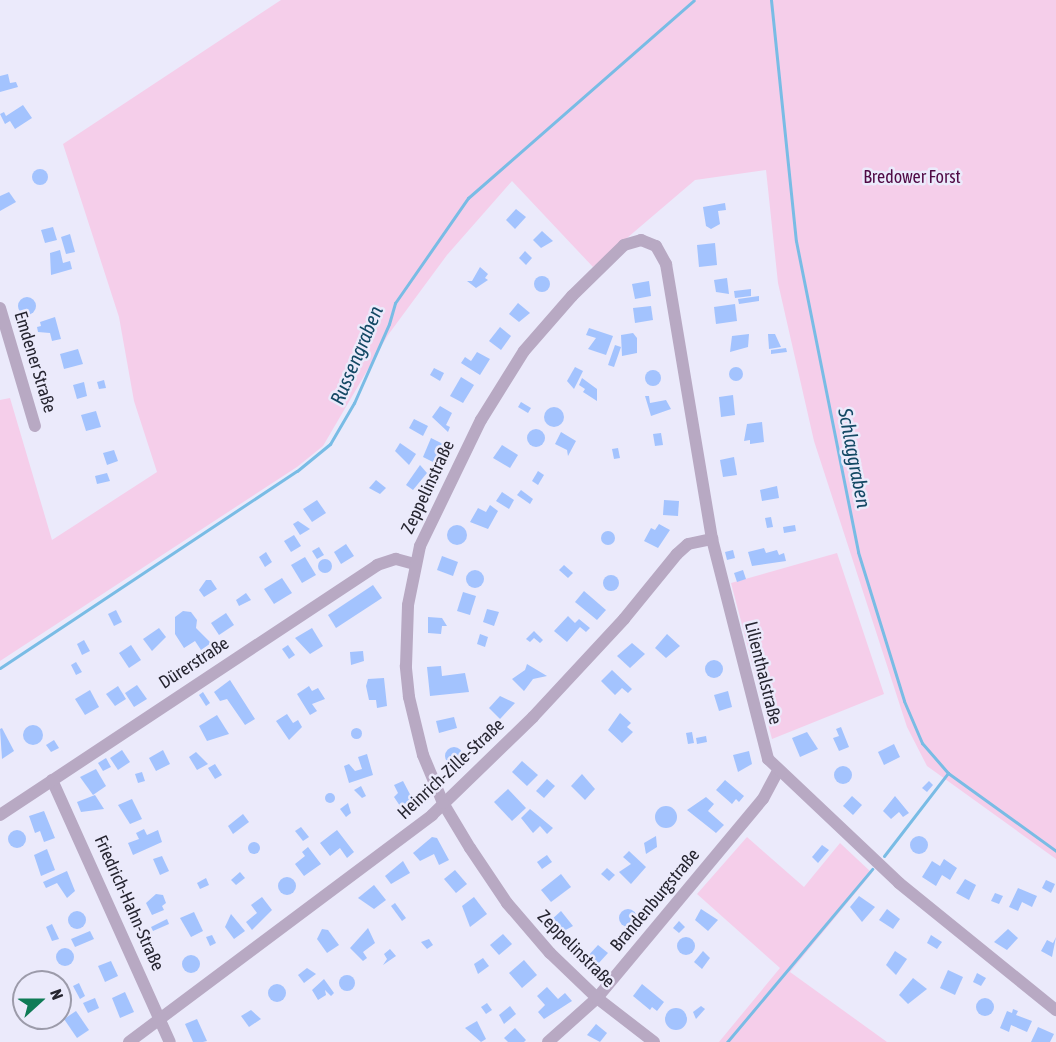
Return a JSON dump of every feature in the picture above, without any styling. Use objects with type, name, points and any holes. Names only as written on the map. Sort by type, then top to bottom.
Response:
[{"type":"street","name":"Lilienthalstraße","points":[[632,241],[656,246],[666,264],[712,539],[768,759],[778,771],[792,778],[899,883],[1056,1010]]},
{"type":"street","name":"Zeppelinstraße","points":[[632,241],[572,296],[524,351],[480,420],[445,487],[415,564],[406,635],[409,698],[423,755],[443,804],[507,903],[550,953],[597,998],[654,1042]]},
{"type":"street","name":"Emdener Straße","points":[[0,308],[35,426]]},
{"type":"street","name":"Heinrich-Zille-Straße","points":[[129,1042],[161,1021],[443,804],[540,709],[677,554],[688,544],[712,539]]},
{"type":"street","name":"Dürerstraße","points":[[0,815],[377,565],[396,560],[415,564]]},
{"type":"street","name":"Brandenburgstraße","points":[[548,1042],[597,998],[763,799],[778,771]]},
{"type":"street","name":"Friedrich-Hahn-Straße","points":[[52,780],[170,1042]]},
{"type":"green space","name":"Bredower Forst","points":[[281,0],[1056,0],[1056,859],[927,766],[907,727],[814,441],[778,283],[766,170],[695,180],[593,267],[512,181],[447,255],[388,335],[323,446],[297,467],[0,661],[0,400],[10,398],[52,540],[157,472],[134,401],[119,317],[63,144]]},
{"type":"green space","points":[[837,553],[884,694],[772,739],[731,583]]},
{"type":"green space","points":[[747,837],[804,887],[840,843],[872,873],[790,972],[887,1042],[719,1042],[780,968],[697,894]]},
{"type":"building","points":[[8,74],[10,83],[16,82],[18,87],[0,92],[0,76]]},
{"type":"building","points":[[23,105],[32,118],[15,129],[10,121],[5,124],[0,114],[4,112],[6,116]]},
{"type":"building","points":[[37,169],[43,169],[48,177],[46,183],[37,185],[32,180],[32,174]]},
{"type":"building","points":[[9,192],[16,202],[0,211],[0,196]]},
{"type":"building","points":[[725,203],[726,210],[718,211],[720,224],[711,229],[706,226],[703,207]]},
{"type":"building","points":[[516,209],[526,217],[515,229],[506,220]]},
{"type":"building","points":[[53,227],[57,240],[45,243],[41,230]]},
{"type":"building","points":[[542,231],[553,241],[541,248],[533,240]]},
{"type":"building","points":[[70,234],[75,252],[66,254],[61,237]]},
{"type":"building","points":[[715,243],[717,265],[699,267],[697,245]]},
{"type":"building","points":[[60,250],[63,263],[70,261],[72,269],[51,275],[50,253]]},
{"type":"building","points":[[525,251],[532,258],[526,265],[519,258]]},
{"type":"building","points":[[480,267],[488,274],[485,278],[488,280],[476,288],[467,281],[472,281]]},
{"type":"building","points":[[539,276],[545,276],[550,284],[548,290],[539,292],[534,287],[534,281]]},
{"type":"building","points":[[727,278],[729,294],[716,292],[714,280]]},
{"type":"building","points":[[649,281],[651,296],[635,299],[632,284]]},
{"type":"building","points":[[751,289],[751,296],[735,298],[734,291]]},
{"type":"building","points":[[759,296],[759,301],[739,304],[738,299]]},
{"type":"building","points":[[27,297],[33,300],[36,306],[33,312],[27,315],[21,312],[18,306],[21,300]]},
{"type":"building","points":[[518,303],[530,313],[519,322],[509,314]]},
{"type":"building","points":[[735,304],[737,321],[716,324],[714,307]]},
{"type":"building","points":[[651,306],[653,320],[635,323],[633,308]]},
{"type":"building","points":[[55,317],[61,339],[52,341],[50,333],[38,332],[37,327],[41,326],[40,322]]},
{"type":"building","points":[[500,327],[511,336],[501,350],[489,341]]},
{"type":"building","points":[[589,328],[613,336],[606,355],[588,349],[596,338],[586,335]]},
{"type":"building","points":[[633,333],[637,338],[637,353],[622,356],[621,335]]},
{"type":"building","points":[[749,334],[748,347],[730,352],[732,336]]},
{"type":"building","points":[[768,334],[775,334],[781,347],[769,349]]},
{"type":"building","points":[[615,345],[621,347],[614,367],[608,365]]},
{"type":"building","points":[[786,348],[787,352],[771,354],[771,350]]},
{"type":"building","points":[[78,349],[83,364],[64,369],[60,354]]},
{"type":"building","points":[[477,352],[490,359],[480,375],[461,363],[465,357],[471,361]]},
{"type":"building","points":[[575,367],[583,371],[574,389],[567,381]]},
{"type":"building","points":[[736,367],[741,369],[743,374],[741,379],[736,381],[731,379],[729,374],[731,369]]},
{"type":"building","points":[[434,368],[444,373],[440,381],[430,375]]},
{"type":"building","points":[[650,370],[656,370],[661,378],[659,384],[650,386],[645,381],[645,375]]},
{"type":"building","points":[[461,377],[474,385],[463,403],[450,396]]},
{"type":"building","points":[[582,378],[597,389],[597,401],[583,392],[585,389],[579,385]]},
{"type":"building","points":[[104,380],[106,388],[99,389],[97,382]]},
{"type":"building","points":[[84,382],[87,396],[77,399],[73,385]]},
{"type":"building","points":[[733,395],[735,415],[721,417],[719,397]]},
{"type":"building","points":[[645,396],[649,396],[650,403],[666,400],[671,409],[651,416]]},
{"type":"building","points":[[521,402],[531,408],[528,413],[518,407]]},
{"type":"building","points":[[440,406],[452,413],[446,425],[450,427],[448,432],[432,417]]},
{"type":"building","points":[[554,407],[561,410],[564,417],[561,424],[554,427],[547,424],[544,417],[547,410]]},
{"type":"building","points":[[96,411],[101,427],[86,431],[81,415]]},
{"type":"building","points":[[414,419],[428,426],[423,436],[409,428]]},
{"type":"building","points":[[762,422],[764,442],[750,444],[750,440],[744,441],[747,424]]},
{"type":"building","points":[[532,429],[540,429],[545,434],[543,445],[532,447],[527,442],[527,434]]},
{"type":"building","points":[[561,432],[576,441],[568,456],[567,450],[555,444]]},
{"type":"building","points":[[661,433],[663,445],[655,446],[653,434]]},
{"type":"building","points":[[431,438],[443,444],[433,462],[423,457]]},
{"type":"building","points":[[400,443],[416,454],[409,465],[395,451]]},
{"type":"building","points":[[502,445],[518,455],[510,468],[493,458]]},
{"type":"building","points":[[618,448],[620,458],[614,459],[612,449]]},
{"type":"building","points":[[114,450],[118,461],[107,465],[103,453]]},
{"type":"building","points":[[734,457],[737,475],[723,477],[720,460]]},
{"type":"building","points":[[420,465],[427,473],[413,490],[406,485]]},
{"type":"building","points":[[538,471],[544,475],[538,485],[532,481]]},
{"type":"building","points":[[107,473],[110,481],[97,484],[95,476]]},
{"type":"building","points":[[376,480],[386,488],[380,494],[369,488]]},
{"type":"building","points":[[777,486],[779,498],[762,501],[760,490]]},
{"type":"building","points":[[521,490],[533,499],[530,504],[517,495]]},
{"type":"building","points":[[502,492],[514,500],[509,509],[496,501]]},
{"type":"building","points":[[317,500],[326,513],[312,522],[303,509]]},
{"type":"building","points":[[664,500],[679,501],[678,516],[663,515]]},
{"type":"building","points":[[490,505],[498,511],[488,529],[470,522],[478,508],[486,512]]},
{"type":"building","points":[[771,517],[773,527],[767,528],[765,518]]},
{"type":"building","points":[[298,521],[310,529],[300,535],[293,524]]},
{"type":"building","points":[[659,524],[670,530],[658,548],[644,541],[651,528],[655,530]]},
{"type":"building","points":[[457,525],[464,528],[467,535],[464,542],[457,545],[450,542],[447,535],[450,528]]},
{"type":"building","points":[[795,525],[796,531],[784,533],[783,527]]},
{"type":"building","points":[[605,531],[611,531],[615,538],[611,545],[605,545],[601,541],[601,535]]},
{"type":"building","points":[[294,535],[301,546],[291,552],[284,541]]},
{"type":"building","points":[[346,544],[354,556],[341,564],[334,552]]},
{"type":"building","points":[[319,547],[324,555],[317,559],[312,551]]},
{"type":"building","points":[[764,548],[766,553],[777,550],[779,555],[784,553],[786,561],[752,566],[748,552]]},
{"type":"building","points":[[733,550],[735,558],[727,560],[725,552]]},
{"type":"building","points":[[266,552],[272,562],[265,567],[259,557]]},
{"type":"building","points":[[442,556],[458,562],[453,576],[437,570]]},
{"type":"building","points":[[305,557],[316,575],[302,583],[291,565]]},
{"type":"building","points":[[325,559],[330,561],[332,566],[330,571],[325,573],[320,571],[318,566],[320,561]]},
{"type":"building","points":[[564,565],[573,573],[568,578],[559,570]]},
{"type":"building","points":[[471,570],[479,570],[484,575],[482,586],[471,588],[466,583],[466,575]]},
{"type":"building","points":[[743,570],[746,579],[737,582],[734,573]]},
{"type":"building","points":[[608,575],[614,575],[619,583],[617,589],[608,591],[603,586],[603,580]]},
{"type":"building","points":[[282,578],[292,593],[274,604],[264,589]]},
{"type":"building","points":[[206,580],[211,580],[217,589],[204,597],[199,590]]},
{"type":"building","points":[[373,585],[382,598],[336,628],[328,615]]},
{"type":"building","points":[[584,591],[606,610],[597,620],[575,602]]},
{"type":"building","points":[[463,592],[476,596],[470,615],[457,611]]},
{"type":"building","points":[[246,593],[251,600],[239,606],[236,600]]},
{"type":"building","points":[[487,609],[499,612],[494,626],[483,622]]},
{"type":"building","points":[[116,610],[122,622],[114,626],[108,614]]},
{"type":"building","points":[[183,611],[191,612],[197,620],[196,628],[211,643],[201,650],[195,641],[184,648],[175,634],[175,617]]},
{"type":"building","points":[[226,613],[234,625],[219,635],[211,623]]},
{"type":"building","points":[[568,616],[575,623],[579,619],[590,628],[586,632],[580,627],[567,642],[554,631]]},
{"type":"building","points":[[428,617],[442,618],[447,626],[442,626],[441,634],[428,633]]},
{"type":"building","points":[[159,628],[166,637],[152,651],[143,639]]},
{"type":"building","points":[[312,628],[323,646],[310,654],[295,638]]},
{"type":"building","points":[[534,631],[543,640],[540,643],[534,638],[530,642],[526,639]]},
{"type":"building","points":[[480,634],[488,637],[485,647],[477,644]]},
{"type":"building","points":[[667,634],[680,646],[666,658],[655,648]]},
{"type":"building","points":[[84,640],[90,651],[82,655],[77,644]]},
{"type":"building","points":[[632,643],[645,654],[630,668],[617,656]]},
{"type":"building","points":[[131,645],[141,660],[129,668],[119,653]]},
{"type":"building","points":[[288,645],[295,655],[289,659],[282,649]]},
{"type":"building","points":[[363,651],[364,661],[351,665],[350,652]]},
{"type":"building","points":[[710,660],[718,660],[723,665],[721,676],[710,678],[705,673],[705,665]]},
{"type":"building","points":[[76,662],[82,672],[76,675],[71,665]]},
{"type":"building","points":[[527,664],[547,676],[533,679],[524,691],[512,679],[525,670]]},
{"type":"building","points":[[441,666],[442,676],[465,673],[469,692],[430,696],[427,667]]},
{"type":"building","points":[[612,670],[632,689],[628,693],[622,688],[615,695],[601,681]]},
{"type":"building","points":[[384,678],[387,706],[377,708],[376,700],[369,700],[366,686],[368,679]]},
{"type":"building","points":[[230,680],[255,719],[245,725],[227,699],[220,701],[214,692]]},
{"type":"building","points":[[137,685],[147,699],[134,707],[125,693]]},
{"type":"building","points":[[118,686],[126,699],[115,706],[106,694]]},
{"type":"building","points":[[309,686],[312,691],[318,688],[325,699],[312,704],[317,711],[310,715],[297,694]]},
{"type":"building","points":[[90,690],[99,707],[85,715],[75,699]]},
{"type":"building","points":[[728,691],[732,707],[719,711],[714,695]]},
{"type":"building","points":[[203,692],[210,703],[206,706],[199,695]]},
{"type":"building","points":[[500,696],[515,703],[500,719],[489,708]]},
{"type":"building","points":[[620,713],[631,723],[627,727],[633,732],[622,743],[608,730]]},
{"type":"building","points":[[287,714],[293,723],[298,720],[302,727],[289,740],[276,721]]},
{"type":"building","points":[[217,715],[229,734],[207,741],[199,726]]},
{"type":"building","points":[[454,717],[457,728],[439,733],[436,721]]},
{"type":"building","points":[[33,725],[40,728],[43,735],[40,742],[33,745],[26,742],[23,735],[26,728]]},
{"type":"building","points":[[356,727],[362,733],[356,739],[350,733]]},
{"type":"building","points":[[841,727],[849,747],[839,751],[833,738],[839,736],[836,729]]},
{"type":"building","points":[[2,728],[14,751],[2,759],[0,729]]},
{"type":"building","points":[[692,732],[694,743],[688,744],[686,733]]},
{"type":"building","points":[[807,732],[818,749],[800,757],[792,738]]},
{"type":"building","points":[[706,736],[707,742],[697,744],[696,738]]},
{"type":"building","points":[[54,740],[59,748],[51,752],[46,745]]},
{"type":"building","points":[[894,744],[900,757],[884,765],[878,752]]},
{"type":"building","points":[[454,747],[460,750],[463,756],[460,762],[454,765],[448,762],[445,756],[448,750]]},
{"type":"building","points":[[122,750],[130,762],[118,770],[110,758]]},
{"type":"building","points":[[163,750],[170,764],[156,771],[149,758]]},
{"type":"building","points":[[749,751],[752,764],[738,772],[733,755]]},
{"type":"building","points":[[196,752],[208,764],[197,770],[189,757]]},
{"type":"building","points":[[367,754],[373,775],[349,783],[344,766],[349,764],[355,771],[362,769],[358,757]]},
{"type":"building","points":[[106,758],[111,767],[103,771],[98,763]]},
{"type":"building","points":[[522,761],[538,775],[527,786],[512,772]]},
{"type":"building","points":[[215,764],[222,775],[215,779],[208,768]]},
{"type":"building","points":[[839,766],[847,766],[852,771],[850,782],[839,784],[834,779],[834,771]]},
{"type":"building","points":[[96,769],[106,786],[93,795],[80,777]]},
{"type":"building","points":[[142,772],[145,781],[138,783],[135,774]]},
{"type":"building","points":[[582,774],[595,789],[585,800],[571,786]]},
{"type":"building","points":[[547,779],[555,786],[544,798],[536,791]]},
{"type":"building","points":[[725,780],[744,796],[739,802],[736,799],[732,804],[716,790]]},
{"type":"building","points":[[403,781],[413,800],[400,806],[394,797],[398,793],[394,785]]},
{"type":"building","points":[[929,781],[933,785],[927,792],[922,788]]},
{"type":"building","points":[[361,786],[366,796],[362,798],[354,790]]},
{"type":"building","points":[[508,789],[526,808],[512,821],[494,802]]},
{"type":"building","points":[[330,793],[335,798],[330,803],[325,798]]},
{"type":"building","points":[[95,795],[104,809],[81,812],[77,802]]},
{"type":"building","points":[[852,796],[862,805],[853,815],[843,806]]},
{"type":"building","points":[[895,796],[909,813],[903,817],[899,812],[891,819],[883,811]]},
{"type":"building","points":[[706,797],[714,804],[708,811],[724,825],[716,833],[687,810]]},
{"type":"building","points":[[132,799],[142,819],[130,824],[118,805]]},
{"type":"building","points":[[348,803],[351,813],[346,817],[340,809]]},
{"type":"building","points":[[666,806],[674,809],[677,817],[674,825],[666,828],[658,825],[655,817],[658,809]]},
{"type":"building","points":[[530,809],[553,828],[547,834],[540,826],[533,833],[521,818]]},
{"type":"building","points":[[44,811],[55,838],[44,842],[40,831],[35,833],[29,816]]},
{"type":"building","points":[[243,814],[249,822],[233,834],[228,826]]},
{"type":"building","points":[[301,827],[309,837],[303,841],[295,831]]},
{"type":"building","points":[[144,829],[147,835],[158,830],[162,842],[133,855],[128,843],[139,839],[136,833]]},
{"type":"building","points":[[17,830],[23,833],[26,839],[23,845],[17,848],[11,845],[8,839],[11,833]]},
{"type":"building","points":[[337,830],[354,852],[347,858],[340,848],[330,856],[320,843]]},
{"type":"building","points":[[656,836],[657,847],[646,854],[644,843]]},
{"type":"building","points":[[915,836],[923,836],[928,841],[926,852],[915,854],[910,849],[910,841]]},
{"type":"building","points":[[432,837],[437,838],[449,860],[439,865],[434,854],[420,861],[413,853]]},
{"type":"building","points":[[256,842],[259,843],[259,853],[252,854],[249,853],[248,846],[249,843]]},
{"type":"building","points":[[822,845],[829,850],[818,863],[812,857]]},
{"type":"building","points":[[308,847],[321,864],[304,876],[295,864],[305,856],[302,852]]},
{"type":"building","points":[[47,849],[55,870],[41,876],[34,855]]},
{"type":"building","points":[[629,851],[646,867],[631,884],[619,872],[631,864],[623,857]]},
{"type":"building","points":[[547,855],[552,862],[542,869],[537,862]]},
{"type":"building","points":[[162,856],[169,871],[160,875],[153,859]]},
{"type":"building","points":[[944,859],[957,868],[950,880],[942,875],[936,886],[922,877],[932,861],[940,866]]},
{"type":"building","points":[[403,861],[410,873],[391,884],[385,876]]},
{"type":"building","points":[[607,868],[615,875],[609,881],[601,874]]},
{"type":"building","points":[[455,870],[467,884],[456,893],[444,879]]},
{"type":"building","points":[[67,871],[75,891],[67,898],[57,883],[46,888],[43,882]]},
{"type":"building","points":[[240,872],[245,878],[236,885],[231,880]]},
{"type":"building","points":[[561,874],[571,887],[551,902],[541,890]]},
{"type":"building","points":[[287,877],[293,880],[296,886],[293,892],[287,895],[281,892],[278,886],[281,880]]},
{"type":"building","points":[[206,878],[209,885],[200,889],[197,883]]},
{"type":"building","points":[[965,879],[976,885],[969,900],[956,893]]},
{"type":"building","points":[[1046,880],[1055,884],[1051,893],[1042,888]]},
{"type":"building","points":[[374,885],[386,900],[374,909],[358,898]]},
{"type":"building","points":[[1018,888],[1037,896],[1032,907],[1022,902],[1018,911],[1009,907]]},
{"type":"building","points":[[995,893],[1003,896],[999,904],[991,901]]},
{"type":"building","points":[[156,894],[163,895],[166,903],[162,906],[164,910],[152,915],[146,903]]},
{"type":"building","points":[[859,896],[875,907],[862,922],[850,907]]},
{"type":"building","points":[[262,897],[272,910],[252,930],[246,922],[257,913],[251,905]]},
{"type":"building","points":[[474,897],[487,914],[470,927],[462,906]]},
{"type":"building","points":[[395,903],[406,918],[402,921],[391,906]]},
{"type":"building","points":[[628,909],[634,912],[637,918],[634,924],[628,927],[622,924],[619,918],[622,912]]},
{"type":"building","points":[[701,909],[718,920],[708,931],[695,920]]},
{"type":"building","points":[[887,909],[900,919],[893,929],[879,920]]},
{"type":"building","points":[[77,911],[83,914],[86,920],[83,926],[77,929],[71,926],[68,920],[71,914]]},
{"type":"building","points":[[561,911],[573,926],[560,933],[550,921]]},
{"type":"building","points":[[194,912],[203,931],[191,937],[180,918]]},
{"type":"building","points":[[231,914],[245,931],[234,939],[225,927]]},
{"type":"building","points":[[167,919],[169,924],[153,931],[151,927]]},
{"type":"building","points":[[679,921],[685,927],[679,933],[673,928]]},
{"type":"building","points":[[52,924],[59,939],[52,941],[46,927]]},
{"type":"building","points":[[368,928],[375,943],[363,952],[367,958],[363,961],[350,948]]},
{"type":"building","points":[[322,929],[328,930],[339,945],[327,953],[317,939]]},
{"type":"building","points":[[1008,929],[1018,938],[1007,950],[994,942]]},
{"type":"building","points":[[90,931],[94,939],[75,947],[71,939]]},
{"type":"building","points":[[503,934],[512,944],[499,955],[490,945]]},
{"type":"building","points":[[212,935],[216,943],[210,946],[206,937]]},
{"type":"building","points":[[931,935],[942,942],[937,949],[927,943]]},
{"type":"building","points":[[686,937],[692,940],[695,946],[692,952],[686,955],[680,952],[677,946],[680,940]]},
{"type":"building","points":[[1056,937],[1052,957],[1041,951],[1047,940],[1053,943]]},
{"type":"building","points":[[429,939],[433,945],[427,949],[421,942]]},
{"type":"building","points":[[598,945],[608,953],[597,965],[587,957]]},
{"type":"building","points":[[61,948],[69,948],[74,953],[72,964],[61,966],[56,961],[56,953]]},
{"type":"building","points":[[390,949],[396,956],[383,965],[387,959],[384,954]]},
{"type":"building","points":[[703,951],[710,958],[702,969],[694,962]]},
{"type":"building","points":[[895,951],[907,959],[896,975],[886,965]]},
{"type":"building","points":[[191,955],[197,958],[200,964],[197,970],[191,973],[185,970],[182,964],[185,958]]},
{"type":"building","points":[[483,958],[489,966],[478,974],[474,964]]},
{"type":"building","points":[[524,960],[537,975],[522,988],[509,973]]},
{"type":"building","points":[[111,961],[118,976],[105,982],[98,966]]},
{"type":"building","points":[[307,968],[316,974],[304,983],[298,975]]},
{"type":"building","points":[[948,970],[963,977],[955,995],[940,988]]},
{"type":"building","points":[[977,973],[986,978],[981,986],[973,982]]},
{"type":"building","points":[[344,975],[350,975],[355,983],[353,989],[344,991],[339,986],[339,980]]},
{"type":"building","points":[[913,978],[927,989],[908,1004],[899,995]]},
{"type":"building","points":[[324,979],[334,993],[331,996],[325,990],[326,995],[318,1000],[312,990]]},
{"type":"building","points":[[79,983],[85,996],[80,999],[73,986]]},
{"type":"building","points":[[273,984],[281,984],[286,989],[284,1000],[273,1002],[268,997],[268,989]]},
{"type":"building","points":[[642,984],[664,1002],[657,1011],[652,1007],[650,1010],[633,996]]},
{"type":"building","points":[[547,987],[558,999],[565,993],[572,1001],[544,1019],[538,1012],[545,1005],[537,996]]},
{"type":"building","points":[[125,992],[134,1012],[120,1018],[112,998]]},
{"type":"building","points":[[95,998],[99,1008],[88,1013],[83,1003]]},
{"type":"building","points":[[981,998],[989,998],[994,1003],[992,1014],[981,1016],[976,1011],[976,1003]]},
{"type":"building","points":[[487,1003],[492,1010],[486,1014],[481,1007]]},
{"type":"building","points":[[510,1006],[516,1014],[504,1024],[499,1015]]},
{"type":"building","points":[[701,1006],[705,1009],[696,1019],[693,1012]]},
{"type":"building","points":[[676,1008],[684,1011],[687,1019],[684,1027],[676,1030],[668,1027],[665,1019],[668,1011]]},
{"type":"building","points":[[1013,1009],[1018,1011],[1016,1015],[1032,1021],[1027,1032],[1011,1025],[1009,1032],[1000,1028],[1007,1011],[1012,1013]]},
{"type":"building","points":[[251,1010],[261,1019],[249,1027],[241,1016]]},
{"type":"building","points":[[76,1011],[89,1030],[77,1038],[72,1030],[72,1014]]},
{"type":"building","points":[[197,1019],[207,1041],[193,1042],[185,1024]]},
{"type":"building","points":[[477,1021],[486,1039],[481,1042],[465,1028]]},
{"type":"building","points":[[596,1024],[607,1033],[600,1042],[587,1035]]},
{"type":"building","points":[[1038,1027],[1054,1034],[1050,1042],[1031,1042]]},
{"type":"building","points":[[515,1028],[526,1040],[524,1042],[508,1042],[504,1038]]},
{"type":"waterway","name":"Russengraben","points":[[0,668],[297,471],[330,444],[354,403],[389,324],[395,303],[468,198],[694,0]]},
{"type":"waterway","name":"Schlaggraben","points":[[771,0],[796,241],[858,552],[904,701],[922,743],[948,773],[1056,851]]},
{"type":"waterway","points":[[884,856],[948,773]]},
{"type":"waterway","points":[[727,1042],[872,869]]}]
